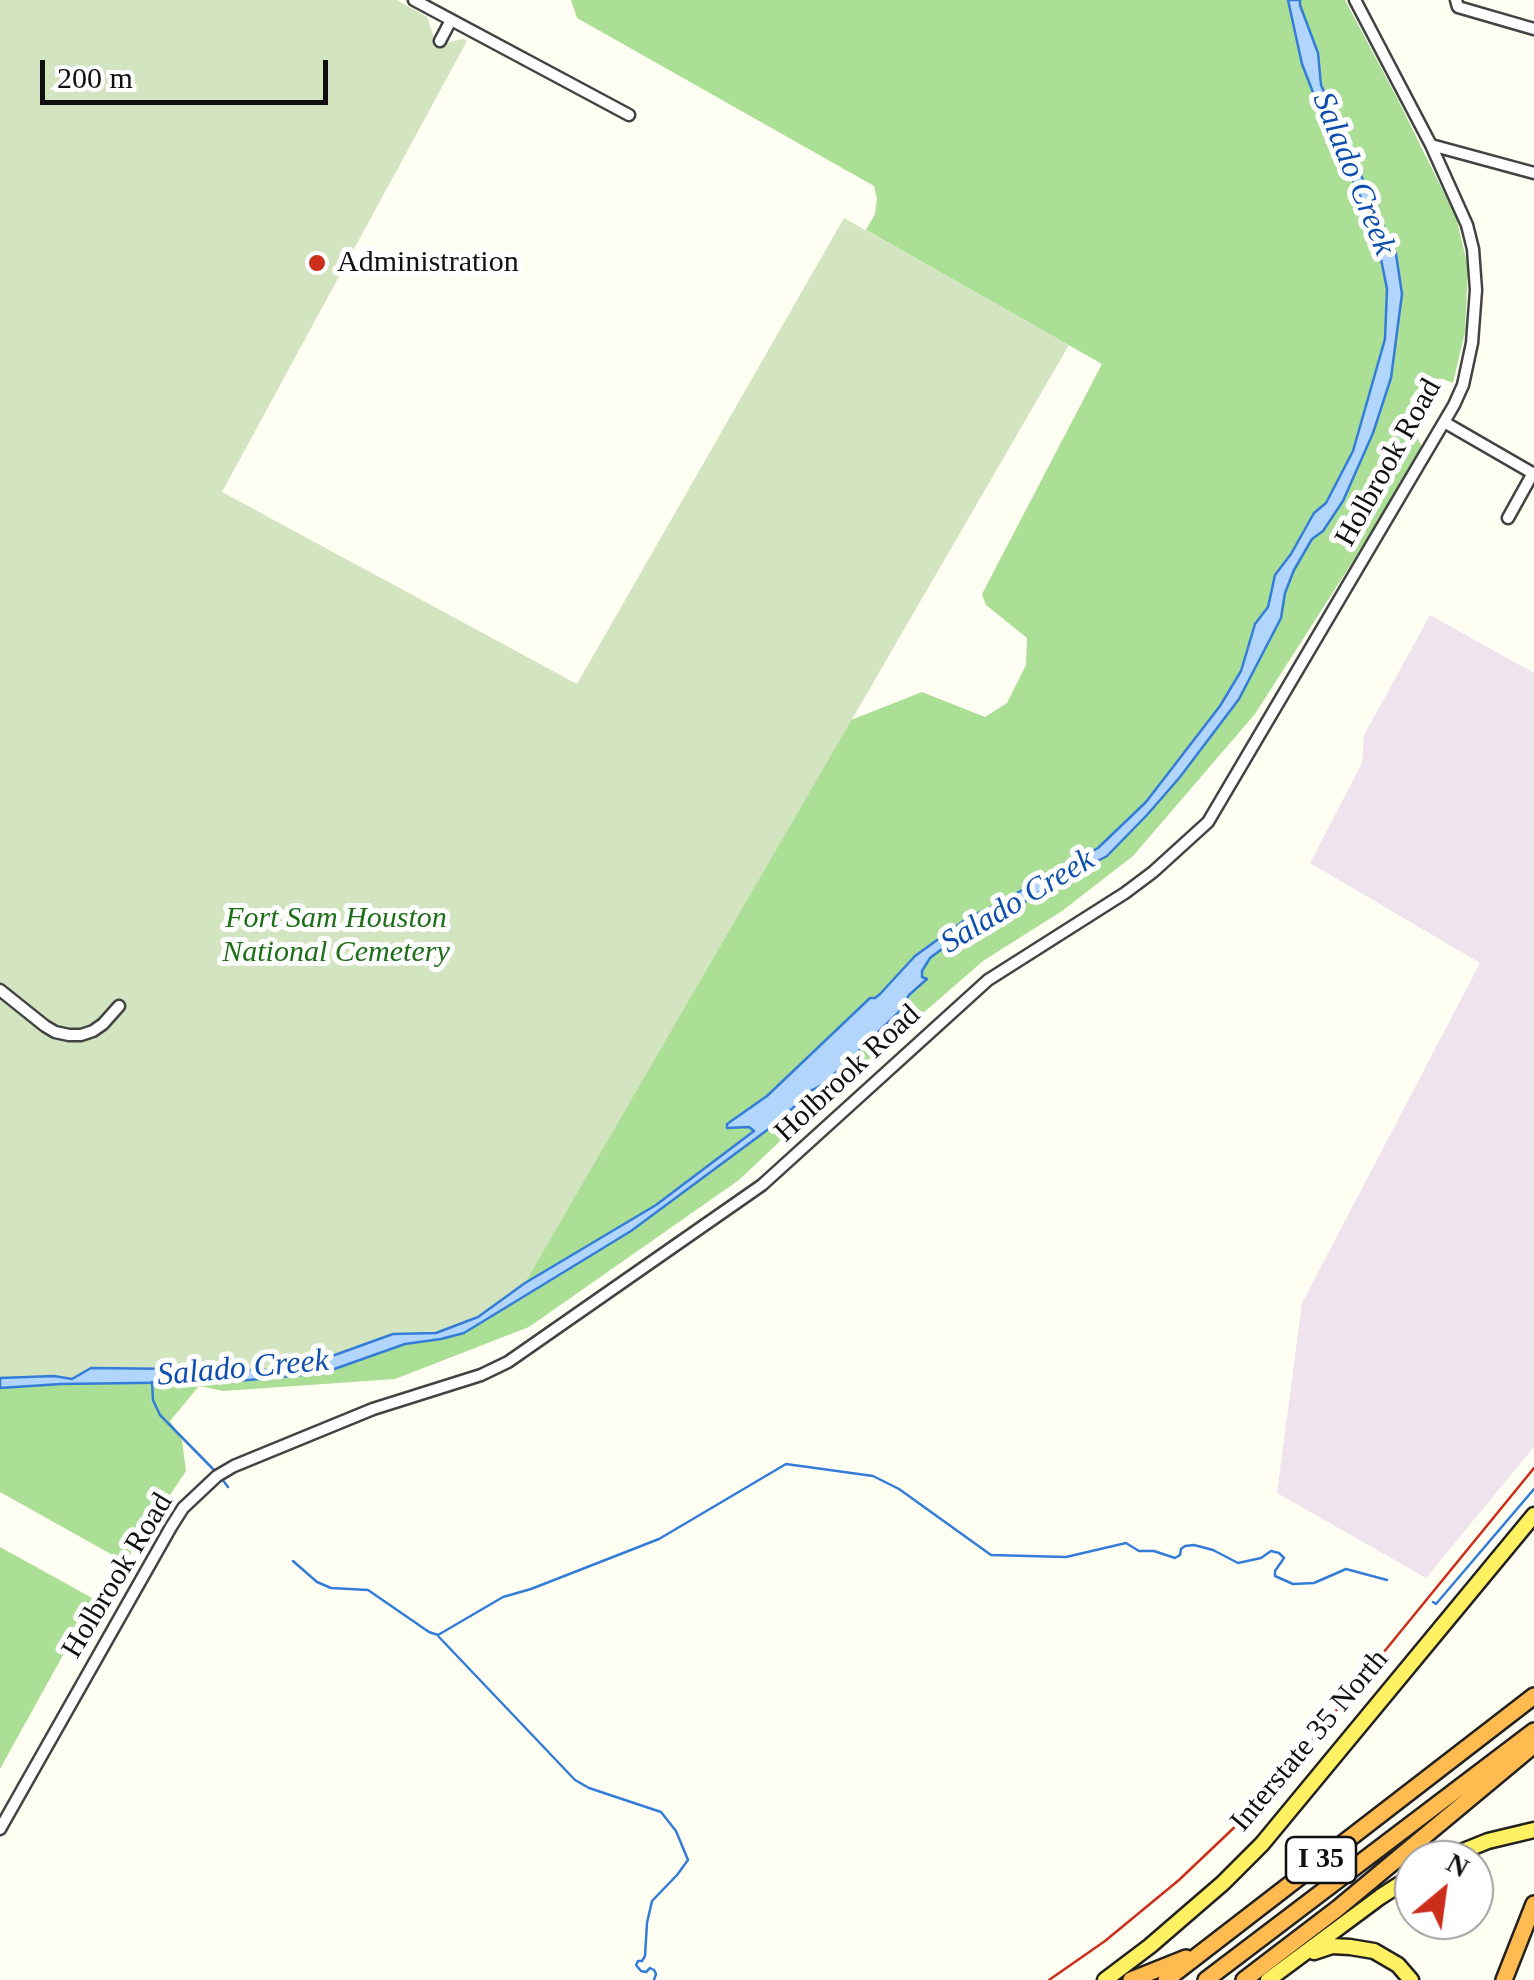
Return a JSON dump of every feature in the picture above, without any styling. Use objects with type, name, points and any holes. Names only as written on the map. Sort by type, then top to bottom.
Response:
[{"type":"highway","name":"I 35","points":[[1166,1980],[1534,1696]]},
{"type":"highway","name":"I 35","points":[[1206,1980],[1534,1731]]},
{"type":"highway","points":[[1244,1980],[1337,1909],[1534,1745]]},
{"type":"highway","points":[[1504,1980],[1534,1904]]},
{"type":"highway","points":[[1131,1980],[1204,1951]]},
{"type":"main road","name":"Interstate 35 North","points":[[1105,1980],[1223,1883],[1262,1844],[1534,1515]]},
{"type":"main road","points":[[1492,1840],[1534,1830]]},
{"type":"main road","points":[[1268,1980],[1394,1888]]},
{"type":"main road","points":[[1299,1958],[1332,1946],[1350,1946],[1374,1951],[1398,1964],[1411,1980]]},
{"type":"street","points":[[414,0],[629,115]]},
{"type":"street","name":"Holbrook Road","points":[[0,1829],[170,1527],[217,1476],[374,1409],[508,1362],[762,1184],[988,980],[1125,893],[1208,822],[1454,405],[1463,385],[1472,343],[1476,290],[1474,248],[1467,225],[1432,145],[1355,0]]},
{"type":"street","points":[[1457,4],[1534,29]]},
{"type":"street","points":[[440,40],[452,20]]},
{"type":"street","points":[[1432,145],[1534,172]]},
{"type":"street","points":[[1444,422],[1534,473],[1508,518]]},
{"type":"street","points":[[0,990],[45,1026],[68,1035],[94,1032],[120,1006]]},
{"type":"shaded area","points":[[1430,615],[1534,673],[1534,1447],[1426,1578],[1277,1493],[1302,1303],[1480,963],[1310,863],[1362,763],[1364,735]]},
{"type":"green space","name":"Fort Sam Houston National Cemetery","points":[[0,0],[397,0],[427,17],[434,37],[446,43],[467,41],[222,492],[577,684],[844,218],[1069,345],[525,1283],[479,1317],[435,1333],[393,1334],[332,1356],[267,1370],[91,1368],[72,1379],[0,1378]]},
{"type":"green space","points":[[571,0],[1345,0],[1456,217],[1468,267],[1465,332],[1453,383],[1426,378],[1410,399],[1413,427],[1422,448],[1376,525],[1255,714],[1133,856],[1062,911],[983,961],[830,1094],[739,1180],[529,1327],[395,1379],[223,1391],[199,1386],[170,1421],[182,1440],[186,1471],[125,1562],[0,1492],[0,1056],[922,692],[985,717],[1007,703],[1026,665],[1027,638],[986,605],[982,594],[1102,364],[866,230],[875,214],[874,186],[577,18]]},
{"type":"green space","points":[[0,1547],[94,1599],[0,1769]]},
{"type":"water","name":"Salado Creek","points":[[1288,0],[1300,0],[1318,53],[1321,85],[1396,254],[1402,294],[1391,378],[1373,433],[1343,501],[1323,531],[1312,539],[1294,570],[1281,618],[1239,699],[1147,815],[1107,856],[1036,894],[983,932],[967,930],[930,958],[922,971],[922,977],[927,979],[909,995],[899,1012],[778,1122],[631,1231],[464,1333],[405,1344],[323,1373],[238,1381],[0,1388],[0,1378],[72,1379],[91,1368],[267,1370],[332,1356],[393,1334],[436,1333],[478,1317],[525,1283],[656,1205],[754,1131],[749,1127],[727,1128],[727,1124],[767,1096],[870,998],[880,994],[915,956],[969,917],[1098,848],[1146,802],[1220,706],[1241,671],[1255,624],[1268,607],[1275,575],[1314,513],[1326,503],[1353,451],[1385,339],[1387,289],[1378,244],[1369,214],[1326,126],[1302,64]]},
{"type":"waterway","name":"Salado Creek","points":[[152,1382],[153,1400],[160,1415],[214,1470]]},
{"type":"waterway","points":[[293,1561],[317,1582],[331,1588],[368,1590],[438,1635],[503,1597],[659,1539],[786,1464],[873,1476],[899,1489],[991,1555],[1066,1557],[1126,1543],[1139,1551],[1175,1558],[1185,1546],[1194,1545],[1238,1563],[1261,1558],[1271,1551],[1279,1553],[1284,1558],[1275,1576],[1293,1584],[1314,1583],[1346,1569],[1387,1580]]},
{"type":"waterway","points":[[222,1479],[228,1487]]},
{"type":"waterway","points":[[1433,1602],[1436,1604],[1534,1489]]},
{"type":"waterway","points":[[439,1637],[575,1780],[661,1812],[676,1831],[688,1860],[652,1901],[645,1956],[636,1965],[641,1971],[654,1970],[654,1980]]},
{"type":"railway","points":[[1049,1980],[1105,1941],[1179,1880],[1240,1822],[1299,1756],[1534,1468]]},
{"type":"place","name":"Administration","points":[[317,263]]}]
